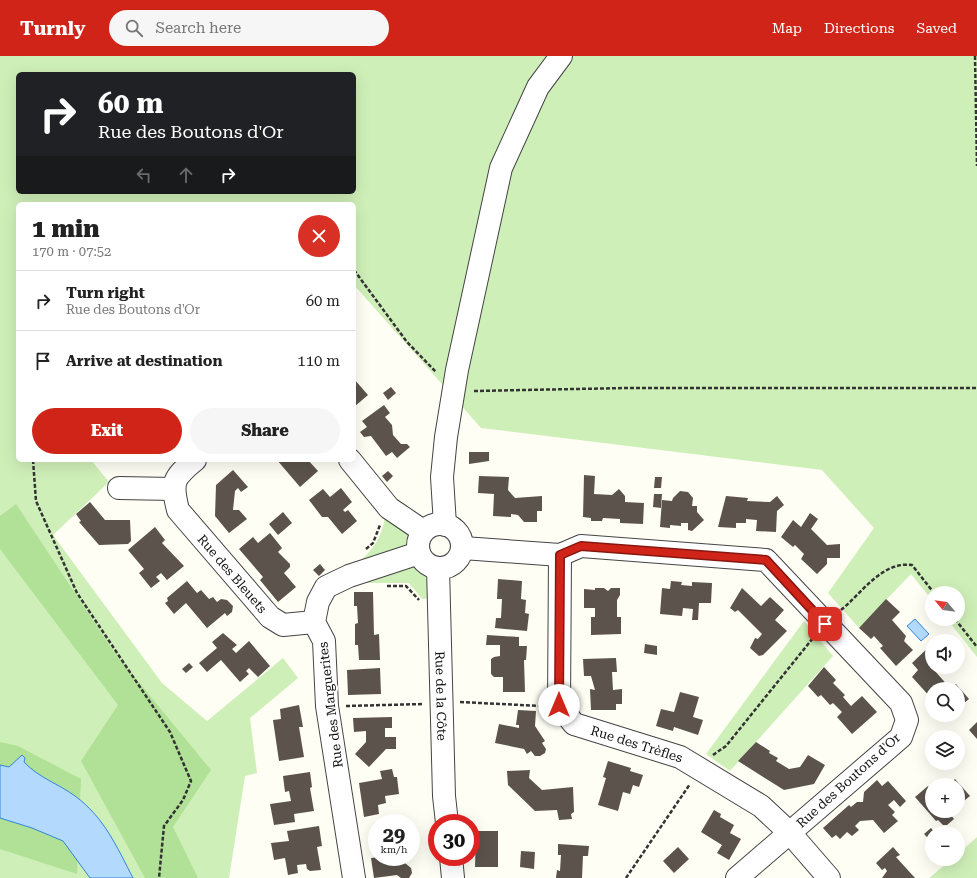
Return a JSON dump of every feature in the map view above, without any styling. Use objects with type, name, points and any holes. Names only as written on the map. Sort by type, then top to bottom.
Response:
[{"type":"street","points":[[445,525],[442,478],[446,437],[457,370],[501,168],[538,86],[561,56]]},
{"type":"street","points":[[119,488],[173,489],[180,472],[192,462]]},
{"type":"street","points":[[352,462],[389,508],[423,531]]},
{"type":"street","name":"Rue des Bleuets","points":[[173,489],[178,510],[270,617],[283,625],[314,622]]},
{"type":"street","points":[[435,525],[445,525],[454,529],[458,533],[461,538],[463,548],[458,559],[449,567],[438,568],[430,566],[423,560],[420,553],[419,544],[423,531],[435,525]]},
{"type":"street","name":"Rue des Boutons d'Or","points":[[463,548],[560,555],[581,546],[766,560],[825,624],[901,702],[907,720],[901,737],[737,878]]},
{"type":"street","points":[[314,622],[318,602],[326,587],[349,576],[420,553]]},
{"type":"street","points":[[559,705],[560,555]]},
{"type":"street","name":"Rue de la Côte","points":[[438,568],[433,699],[446,814]]},
{"type":"street","name":"Rue des Marguerites","points":[[314,622],[324,641],[327,706],[354,878]]},
{"type":"street","name":"Rue des Trèfles","points":[[559,705],[574,724],[680,757],[761,806],[790,833],[829,878]]},
{"type":"street","points":[[452,866],[454,878]]},
{"type":"path","points":[[975,56],[977,166]]},
{"type":"path","points":[[356,273],[407,342],[454,391],[626,388],[977,388]]},
{"type":"path","points":[[33,462],[36,501],[77,592],[170,732],[191,781],[182,800],[164,826],[159,878]]},
{"type":"path","points":[[349,576],[350,563],[373,543],[381,521],[378,495]]},
{"type":"path","points":[[626,878],[700,769],[713,754],[726,746],[825,624],[885,570],[902,564],[912,565],[928,586]]},
{"type":"path","points":[[383,586],[406,586],[421,602]]},
{"type":"path","points":[[960,626],[977,647]]},
{"type":"path","points":[[327,706],[426,704],[433,699],[546,706],[559,705]]},
{"type":"green space","points":[[0,56],[977,56],[977,657],[965,642],[965,634],[959,634],[953,626],[965,626],[965,586],[925,586],[925,591],[911,574],[859,628],[828,593],[874,528],[822,470],[481,428],[356,287],[356,202],[16,202],[16,462],[93,462],[109,482],[53,535],[162,683],[207,721],[283,658],[298,678],[250,718],[257,773],[245,776],[229,878],[0,878]]},
{"type":"green space","points":[[16,504],[114,652],[211,770],[173,827],[198,878],[145,878],[81,761],[118,705],[0,549],[0,516]]},
{"type":"green space","points":[[386,512],[411,534],[411,543],[400,552],[357,565],[377,542]]},
{"type":"green space","points":[[407,564],[419,570],[426,576],[429,598],[422,599],[409,583],[362,583]]},
{"type":"green space","points":[[804,621],[833,656],[730,771],[706,754]]},
{"type":"green space","points":[[0,742],[18,746],[81,779],[77,874],[0,849]]},
{"type":"green space","points":[[977,837],[977,878],[929,878],[944,866],[965,866],[965,848]]},
{"type":"water","points":[[915,619],[929,634],[925,634],[925,638],[921,641],[907,626]]},
{"type":"water","points":[[22,755],[25,758],[24,762],[30,768],[75,796],[94,813],[109,833],[133,878],[90,878],[63,841],[32,828],[0,818],[0,765],[9,767]]},
{"type":"building","points":[[356,381],[368,395],[356,405]]},
{"type":"building","points":[[391,387],[396,393],[388,400],[383,393]]},
{"type":"building","points":[[384,405],[390,413],[385,417],[392,425],[393,435],[401,444],[407,444],[410,447],[397,458],[392,452],[386,456],[371,436],[364,437],[360,432],[367,427],[362,421]]},
{"type":"building","points":[[469,452],[489,452],[489,461],[469,464]]},
{"type":"building","points":[[279,462],[310,462],[318,471],[300,487]]},
{"type":"building","points":[[233,470],[248,487],[241,492],[238,488],[235,491],[233,510],[239,510],[247,519],[229,533],[215,516],[216,485]]},
{"type":"building","points":[[388,471],[393,476],[387,482],[382,476]]},
{"type":"building","points":[[584,475],[595,476],[594,494],[612,495],[619,489],[625,496],[625,502],[644,503],[643,524],[620,523],[620,519],[603,518],[602,521],[591,521],[591,518],[583,517]]},
{"type":"building","points":[[479,476],[509,477],[508,490],[515,498],[542,496],[542,511],[537,511],[537,522],[524,522],[518,515],[511,514],[511,517],[493,516],[494,494],[478,493]]},
{"type":"building","points":[[655,477],[662,477],[661,488],[654,488]]},
{"type":"building","points":[[341,488],[352,502],[343,510],[345,512],[348,510],[357,521],[342,534],[328,517],[322,517],[309,500],[323,489],[330,497]]},
{"type":"building","points":[[680,491],[688,492],[693,498],[692,506],[697,506],[697,512],[704,520],[692,531],[688,530],[688,523],[681,523],[681,526],[670,525],[670,528],[660,527],[662,500],[672,501]]},
{"type":"building","points":[[654,494],[662,494],[661,508],[653,507]]},
{"type":"building","points":[[726,496],[748,498],[747,501],[770,502],[777,496],[784,505],[777,511],[776,532],[756,531],[757,520],[746,519],[746,523],[736,523],[736,528],[718,527]]},
{"type":"building","points":[[90,502],[105,520],[130,520],[131,541],[128,544],[99,545],[79,522],[81,521],[76,514]]},
{"type":"building","points":[[283,512],[292,523],[278,535],[269,524]]},
{"type":"building","points":[[810,513],[818,519],[811,529],[827,545],[840,544],[840,558],[827,558],[827,564],[817,574],[801,559],[804,554],[795,545],[793,547],[781,537],[793,520],[801,527]]},
{"type":"building","points":[[155,527],[165,540],[162,543],[184,566],[167,580],[161,573],[156,577],[160,581],[151,588],[139,573],[144,569],[128,550]]},
{"type":"building","points":[[270,533],[282,548],[278,552],[290,564],[290,567],[284,573],[296,587],[278,602],[260,580],[263,577],[239,549],[253,537],[258,543]]},
{"type":"building","points":[[320,564],[325,570],[319,576],[313,570]]},
{"type":"building","points":[[498,579],[522,581],[521,599],[526,600],[525,613],[529,614],[527,631],[495,628],[496,618],[501,618],[502,599],[497,599]]},
{"type":"building","points":[[187,581],[197,593],[201,590],[209,599],[213,597],[217,602],[221,599],[227,600],[233,606],[232,612],[227,616],[225,613],[207,628],[186,603],[174,614],[165,603],[168,601],[167,598]]},
{"type":"building","points":[[671,581],[682,582],[681,585],[692,586],[692,582],[712,583],[711,603],[699,603],[698,620],[692,620],[693,609],[683,608],[682,616],[660,614],[662,588],[670,589]]},
{"type":"building","points":[[595,588],[604,588],[608,591],[611,588],[620,588],[620,595],[617,600],[617,617],[621,617],[621,634],[591,635],[591,617],[595,617],[595,608],[584,608],[584,589],[595,590]]},
{"type":"building","points":[[742,588],[761,606],[770,597],[784,610],[775,620],[787,631],[763,655],[759,656],[750,648],[755,638],[758,639],[762,634],[738,610],[735,612],[730,608]]},
{"type":"building","points":[[354,592],[373,592],[374,635],[379,634],[380,660],[359,660],[358,645],[355,645],[355,624],[358,623],[357,606],[354,606]]},
{"type":"building","points":[[886,599],[900,612],[892,620],[906,636],[904,641],[913,650],[896,666],[880,648],[883,646],[874,636],[871,639],[859,628]]},
{"type":"building","points":[[223,633],[237,645],[232,649],[236,653],[249,641],[270,666],[258,677],[249,668],[246,671],[249,674],[240,682],[221,660],[207,672],[199,663],[217,648],[212,642]]},
{"type":"building","points":[[487,635],[519,637],[519,646],[527,646],[526,660],[524,660],[525,692],[503,692],[503,677],[494,677],[491,674],[491,659],[500,656],[500,645],[486,645]]},
{"type":"building","points":[[645,644],[657,646],[657,655],[644,653]]},
{"type":"building","points":[[925,651],[925,674],[938,674],[945,682],[925,682],[925,691],[912,677],[918,670],[912,663]]},
{"type":"building","points":[[616,658],[617,672],[612,672],[613,690],[622,689],[622,704],[616,704],[616,710],[591,710],[590,689],[595,690],[591,676],[584,676],[583,659]]},
{"type":"building","points":[[189,663],[193,667],[186,673],[182,669]]},
{"type":"building","points":[[824,667],[836,680],[833,683],[845,695],[843,697],[851,706],[862,696],[877,712],[852,734],[837,717],[842,712],[833,703],[830,705],[821,695],[818,697],[808,686]]},
{"type":"building","points":[[380,668],[381,694],[348,695],[347,670]]},
{"type":"building","points":[[680,692],[699,697],[693,717],[703,720],[698,735],[674,727],[673,731],[656,726],[661,709],[674,712]]},
{"type":"building","points":[[965,694],[969,699],[965,702]]},
{"type":"building","points":[[299,705],[303,727],[299,727],[304,757],[279,761],[273,720],[281,719],[280,709]]},
{"type":"building","points":[[518,710],[536,711],[535,726],[545,741],[542,743],[546,749],[545,753],[540,756],[535,756],[531,751],[527,754],[524,749],[495,743],[499,724],[519,728],[519,725],[516,725]]},
{"type":"building","points":[[392,717],[392,728],[385,728],[385,737],[396,737],[396,749],[386,749],[369,767],[355,754],[366,742],[366,731],[354,732],[353,718]]},
{"type":"building","points":[[977,722],[977,739],[969,730]]},
{"type":"building","points":[[756,742],[770,751],[769,753],[778,758],[776,761],[789,769],[800,767],[808,755],[825,765],[814,784],[784,790],[738,761]]},
{"type":"building","points":[[608,761],[631,768],[630,771],[643,775],[639,787],[633,785],[630,794],[623,792],[618,811],[598,805],[606,778],[603,777]]},
{"type":"building","points":[[392,769],[394,777],[397,777],[399,794],[385,796],[386,803],[378,805],[379,814],[368,814],[368,816],[364,817],[359,783],[382,779],[380,771]]},
{"type":"building","points":[[530,770],[529,778],[542,790],[573,787],[574,812],[571,814],[572,819],[559,820],[557,810],[535,811],[508,785],[507,771]]},
{"type":"building","points":[[310,772],[312,787],[310,788],[314,811],[294,814],[295,822],[274,825],[270,804],[291,801],[289,791],[285,792],[283,776]]},
{"type":"building","points":[[877,780],[882,786],[888,781],[906,801],[900,807],[894,800],[888,805],[895,812],[892,815],[898,821],[884,833],[873,820],[860,821],[855,826],[859,830],[852,836],[847,832],[840,839],[836,835],[832,838],[823,828],[849,805],[851,807],[857,802],[863,802],[864,792]]},
{"type":"building","points":[[925,789],[925,808],[915,797]]},
{"type":"building","points":[[965,790],[970,796],[965,800]]},
{"type":"building","points":[[714,810],[721,814],[720,817],[734,825],[730,833],[741,839],[729,860],[717,853],[722,845],[701,832]]},
{"type":"building","points":[[933,818],[954,819],[947,825],[943,825],[938,820],[936,821]]},
{"type":"building","points":[[319,826],[322,846],[317,847],[321,870],[310,871],[307,869],[306,864],[297,865],[298,873],[288,875],[285,858],[274,860],[271,843],[289,841],[287,831]]},
{"type":"building","points":[[480,831],[498,831],[498,867],[475,867],[480,866]]},
{"type":"building","points":[[558,844],[589,846],[588,856],[583,856],[582,878],[556,878],[557,870],[560,871],[561,855],[558,855]]},
{"type":"building","points":[[678,847],[689,859],[674,873],[663,861]]},
{"type":"building","points":[[893,847],[900,855],[896,857],[915,878],[882,878],[887,871],[885,868],[882,870],[876,863]]},
{"type":"building","points":[[521,851],[535,852],[534,869],[520,867]]},
{"type":"building","points":[[372,866],[409,866],[411,868],[412,873],[409,878],[401,878],[397,875],[374,878]]},
{"type":"route","points":[[559,705],[560,555],[581,546],[766,560],[825,624]]}]
